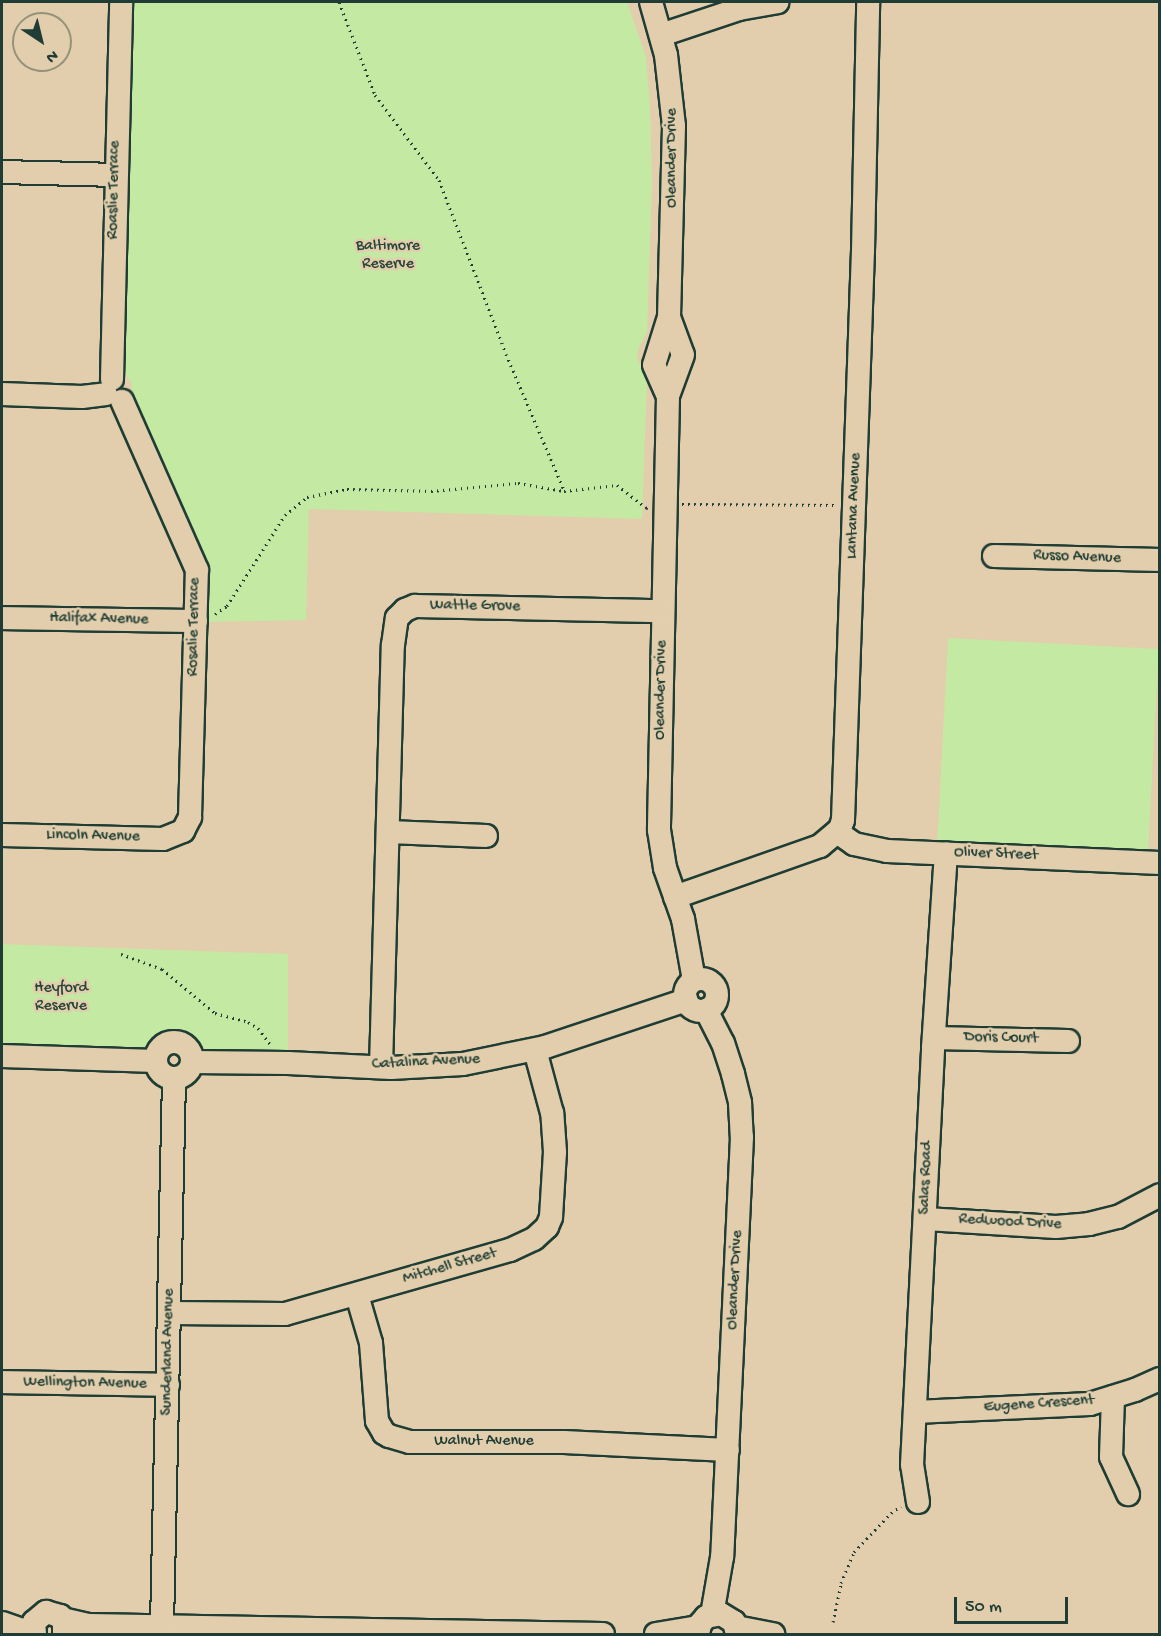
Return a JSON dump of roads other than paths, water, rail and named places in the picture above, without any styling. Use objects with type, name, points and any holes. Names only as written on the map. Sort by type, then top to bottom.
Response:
[{"type":"street","name":"Roaslie Terrace","points":[[113,391],[115,175],[120,2]]},
{"type":"street","name":"Oleander Drive","points":[[651,2],[662,35],[672,88],[674,126],[669,317],[682,355],[668,396],[659,830],[665,868],[683,919],[695,997],[723,1043],[740,1103],[742,1137],[718,1626]]},
{"type":"street","points":[[662,35],[739,9],[777,2]]},
{"type":"street","name":"Lantana Avenue","points":[[837,832],[843,820],[855,505],[868,2]]},
{"type":"street","points":[[2,172],[115,175]]},
{"type":"street","points":[[2,394],[82,397],[113,391]]},
{"type":"street","name":"Rosalie Terrace","points":[[113,391],[196,570],[191,806],[188,825],[183,831]]},
{"type":"street","name":"Russo Avenue","points":[[994,556],[1160,560]]},
{"type":"street","name":"Wattle Grove","points":[[381,1067],[394,627],[402,612],[415,606],[663,611]]},
{"type":"street","name":"Halifax Avenue","points":[[2,618],[196,621]]},
{"type":"street","name":"Lincoln Avenue","points":[[2,836],[163,839],[183,831]]},
{"type":"street","points":[[389,832],[486,836]]},
{"type":"street","points":[[675,897],[820,846],[837,832]]},
{"type":"street","name":"Oliver Street","points":[[837,832],[854,844],[868,849],[1160,863]]},
{"type":"street","name":"Salas Road","points":[[910,1504],[946,853]]},
{"type":"street","name":"Catalina Avenue","points":[[192,1062],[381,1067],[463,1064],[535,1050],[695,997]]},
{"type":"street","name":"Doris Court","points":[[934,1038],[1068,1041]]},
{"type":"street","points":[[178,1042],[189,1049],[192,1062],[185,1074],[174,1078],[164,1074],[156,1061],[164,1045],[178,1042]]},
{"type":"street","name":"Mitchell Street","points":[[170,1313],[285,1314],[510,1250],[534,1239],[547,1227],[553,1208],[554,1130],[552,1113],[535,1050]]},
{"type":"street","points":[[2,1056],[156,1061]]},
{"type":"street","name":"Sunderland Avenue","points":[[162,1625],[174,1078]]},
{"type":"street","name":"Redwood Drive","points":[[926,1219],[1067,1226],[1118,1216],[1160,1195]]},
{"type":"street","name":"Walnut Avenue","points":[[357,1295],[371,1343],[377,1420],[384,1433],[389,1436],[410,1442],[564,1442],[728,1450]]},
{"type":"street","name":"Eugene Crescent","points":[[915,1412],[1090,1404],[1160,1380]]},
{"type":"street","name":"Wellington Avenue","points":[[2,1382],[168,1385]]},
{"type":"street","points":[[1113,1397],[1111,1456],[1128,1494]]},
{"type":"street","points":[[3,1623],[35,1629],[43,1612],[51,1612],[63,1629],[89,1625],[162,1625],[603,1635]]},
{"type":"street","points":[[656,1635],[718,1626],[766,1631],[773,1635]]},
{"type":"park label","name":"Baltimore Reserve","points":[[388,256]]},
{"type":"park label","name":"Heyford Reserve","points":[[61,998]]}]
